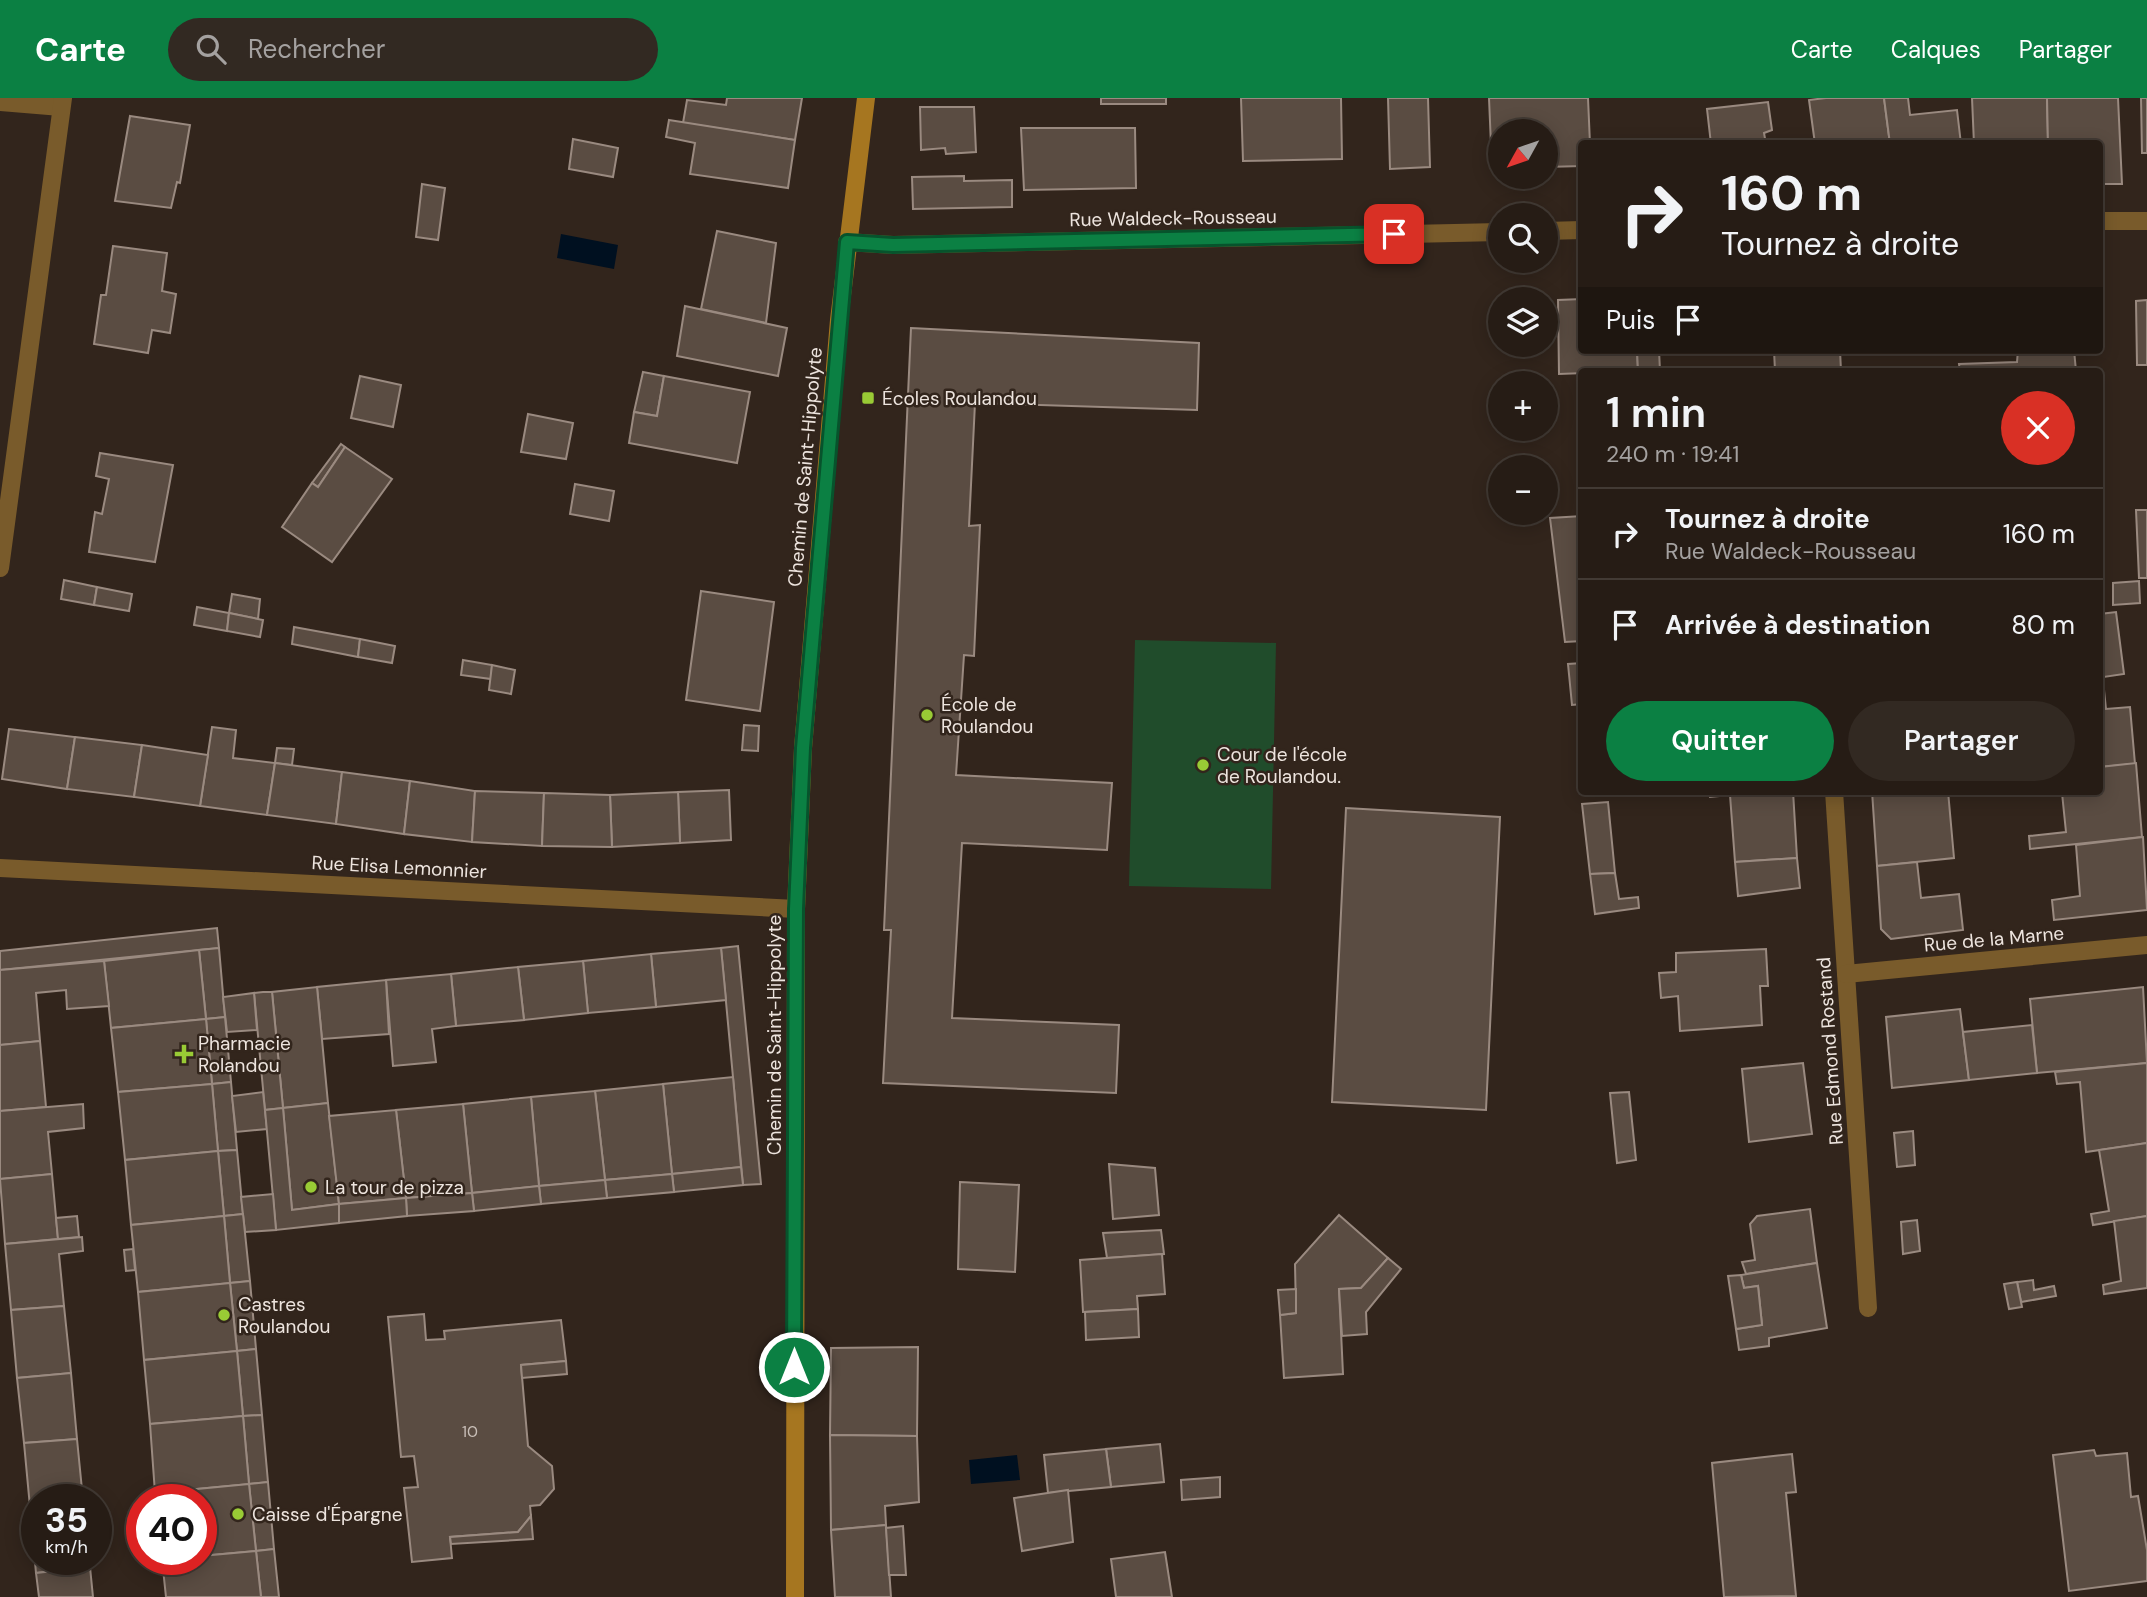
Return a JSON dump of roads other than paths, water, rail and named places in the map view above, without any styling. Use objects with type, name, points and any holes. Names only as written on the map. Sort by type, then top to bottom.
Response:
[{"type":"street","name":"Chemin de Saint-Hippolyte","points":[[795,1597],[796,909],[803,748],[847,242],[866,98]]},
{"type":"street","points":[[0,102],[62,103],[0,568]]},
{"type":"street","points":[[2103,221],[2147,221]]},
{"type":"street","points":[[1558,231],[1578,230]]},
{"type":"street","name":"Rue Waldeck-Rousseau","points":[[847,242],[893,245],[1488,232]]},
{"type":"street","name":"Rue Edmond Rostand","points":[[1834,795],[1868,1308]]},
{"type":"street","name":"Rue Elisa Lemonnier","points":[[0,868],[796,909]]},
{"type":"street","name":"Rue de la Marne","points":[[1846,974],[2147,945]]},
{"type":"water","points":[[561,234],[618,245],[614,269],[557,258]]},
{"type":"water","points":[[1017,1455],[1020,1480],[971,1484],[969,1460]]},
{"type":"place","name":"Écoles Roulandou","points":[[868,398]]},
{"type":"place","name":"École de Roulandou","points":[[927,715]]},
{"type":"place","name":"Cour de l'école de Roulandou.","points":[[1203,765]]},
{"type":"place","name":"Pharmacie Rolandou","points":[[184,1054]]},
{"type":"place","name":"La tour de pizza","points":[[311,1187]]},
{"type":"place","name":"Castres Roulandou","points":[[224,1315]]},
{"type":"place","name":"Caisse d'Épargne","points":[[238,1514]]}]
